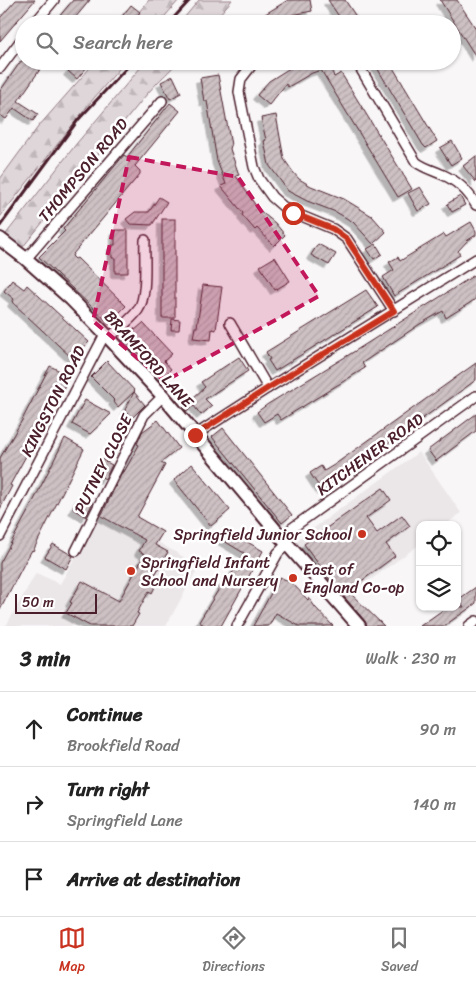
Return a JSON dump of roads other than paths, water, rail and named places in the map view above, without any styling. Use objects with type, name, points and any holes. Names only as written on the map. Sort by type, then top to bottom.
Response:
[{"type":"street","points":[[42,15],[54,0]]},
{"type":"street","points":[[0,68],[15,48]]},
{"type":"street","points":[[248,70],[241,79],[239,92],[254,167],[259,179],[267,192],[287,210],[333,229],[347,239],[394,311]]},
{"type":"street","points":[[361,70],[416,162],[424,168],[442,174],[454,181],[469,195],[476,205]]},
{"type":"street","name":"THOMPSON ROAD","points":[[26,258],[162,101]]},
{"type":"street","name":"BRAMFORD LANE","points":[[0,240],[26,258],[71,299],[163,396],[359,626]]},
{"type":"street","name":"KINGSTON ROAD","points":[[0,536],[107,336],[137,312],[141,304],[145,240]]},
{"type":"street","points":[[195,435],[476,259]]},
{"type":"street","points":[[230,323],[268,388]]},
{"type":"street","name":"PUTNEY CLOSE","points":[[76,551],[144,415],[163,396]]},
{"type":"street","name":"KITCHENER ROAD","points":[[237,626],[284,540],[476,396]]},
{"type":"street","points":[[469,626],[476,621]]},
{"type":"railway","points":[[176,15],[190,0]]},
{"type":"railway","points":[[0,226],[78,120],[125,70]]},
{"type":"place","name":"Springfield Junior School","points":[[362,534]]},
{"type":"place","name":"Springfield Infant School and Nursery","points":[[131,571]]},
{"type":"place","name":"East of England Co-op","points":[[293,578]]}]
